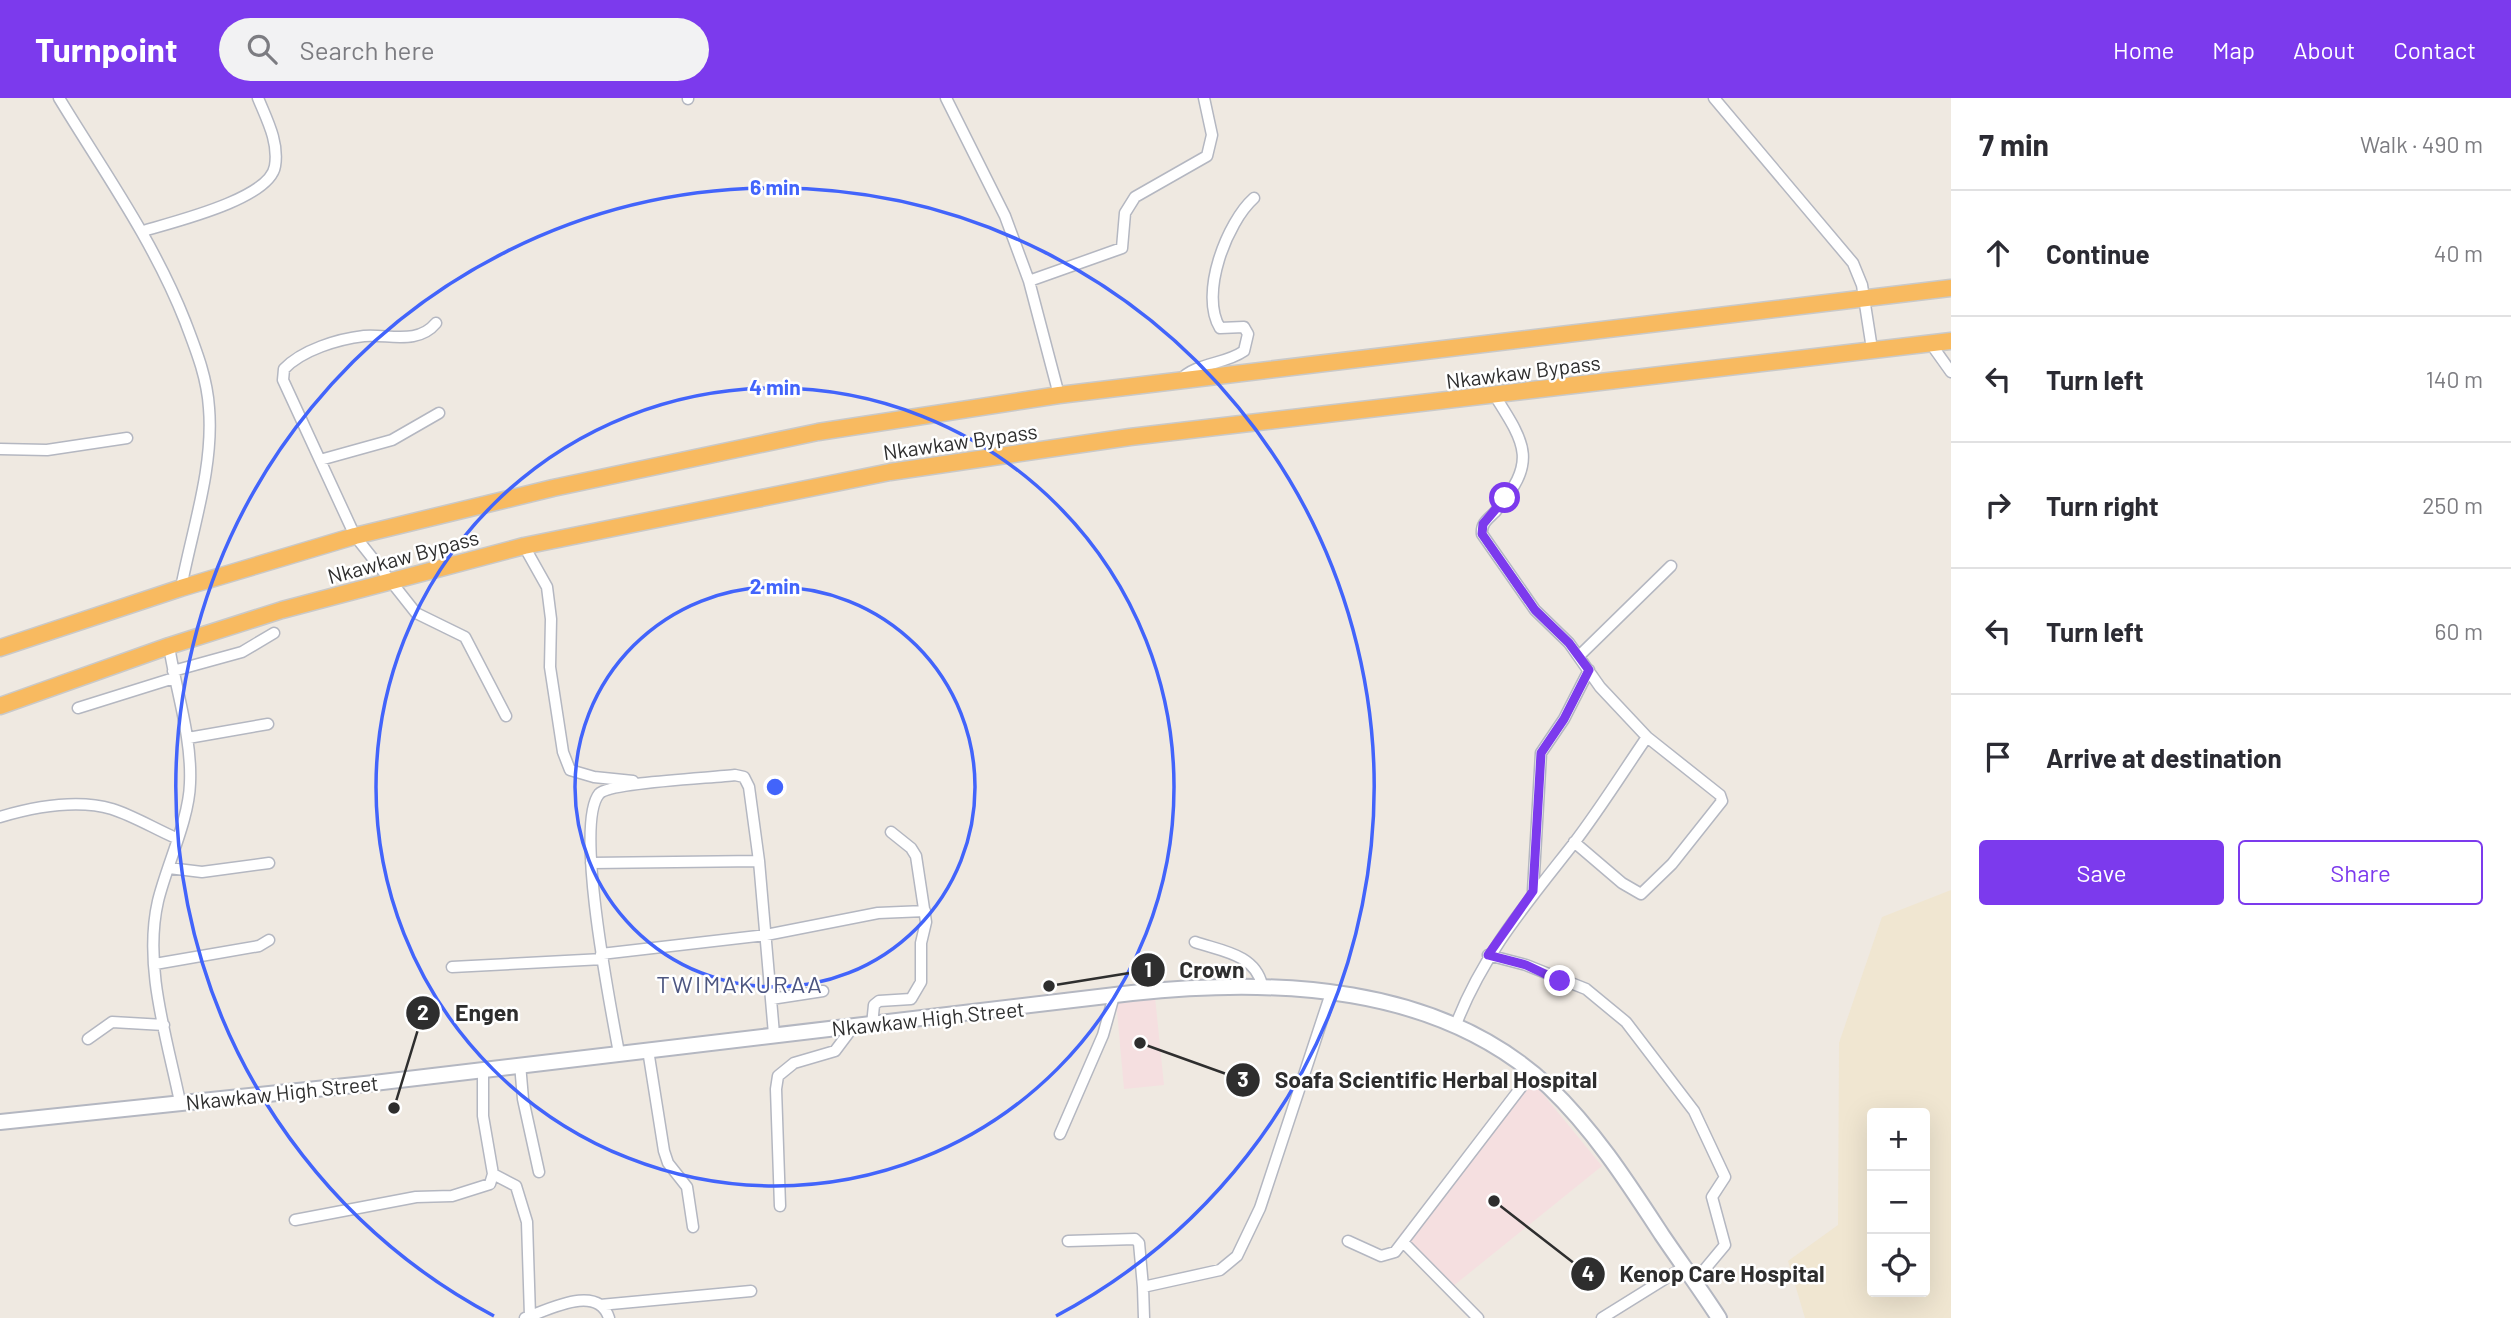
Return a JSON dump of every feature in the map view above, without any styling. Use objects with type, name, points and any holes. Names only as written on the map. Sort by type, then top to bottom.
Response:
[{"type":"highway","name":"Nkawkaw Bypass","points":[[0,648],[181,588],[355,536],[553,488],[818,432],[1059,396],[1951,288]]},
{"type":"highway","name":"Nkawkaw Bypass","points":[[0,706],[169,646],[524,546],[890,472],[1130,438],[1951,341]]},
{"type":"main road","name":"Nkawkaw High Street","points":[[0,1122],[483,1070],[1114,996],[1230,984],[1262,985],[1331,993],[1398,1005],[1455,1027],[1506,1054],[1532,1073],[1594,1137],[1720,1318]]},
{"type":"street","points":[[59,98],[143,231],[170,282],[199,357],[210,410],[204,474],[181,588]]},
{"type":"street","points":[[143,231],[220,209],[269,180],[275,169],[274,137],[258,98]]},
{"type":"street","points":[[946,98],[993,188],[1029,281],[1059,396]]},
{"type":"street","points":[[1029,281],[1122,248],[1125,213],[1135,197],[1207,156],[1212,135],[1204,98]]},
{"type":"street","points":[[1714,98],[1853,263],[1859,273],[1872,349]]},
{"type":"street","points":[[1178,382],[1188,370],[1231,360],[1244,351],[1248,334],[1244,327],[1220,328],[1215,320],[1215,279],[1224,240],[1244,206],[1254,198]]},
{"type":"street","points":[[436,323],[415,336],[365,336],[309,352],[284,369],[282,380],[355,536],[416,613],[425,620],[459,631],[465,637],[506,716]]},
{"type":"street","points":[[1931,344],[1951,372]]},
{"type":"street","points":[[1495,396],[1522,441],[1523,462],[1515,483],[1483,524],[1482,534],[1535,610],[1579,656],[1617,708],[1647,737],[1720,795],[1722,801],[1672,864],[1641,894],[1622,883],[1574,842]]},
{"type":"street","points":[[320,460],[392,440],[439,413]]},
{"type":"street","points":[[0,449],[47,450],[127,438]]},
{"type":"street","points":[[524,546],[547,587],[551,620],[550,667],[564,752],[570,770],[594,777],[650,783]]},
{"type":"street","points":[[1579,656],[1671,566]]},
{"type":"street","points":[[78,708],[242,652],[274,633]]},
{"type":"street","points":[[169,646],[188,738],[190,785],[157,911],[155,964],[163,1025],[180,1102]]},
{"type":"street","points":[[1533,891],[1541,753],[1564,719],[1589,670]]},
{"type":"street","points":[[188,738],[268,724]]},
{"type":"street","points":[[1455,1027],[1488,955],[1533,891],[1574,842],[1647,737]]},
{"type":"street","points":[[619,1053],[602,956],[591,863],[594,806],[600,793],[611,788],[650,783],[744,777],[749,787],[759,861],[774,1034]]},
{"type":"street","points":[[0,817],[35,808],[92,806],[112,809],[176,838]]},
{"type":"street","points":[[872,1025],[874,1005],[879,1001],[915,996],[920,982],[925,911],[915,852],[891,832]]},
{"type":"street","points":[[591,863],[759,861]]},
{"type":"street","points":[[169,868],[202,872],[269,863]]},
{"type":"street","points":[[453,967],[602,956],[765,935],[878,913],[925,911]]},
{"type":"street","points":[[155,964],[259,946],[269,940]]},
{"type":"street","points":[[1195,942],[1246,960],[1259,972],[1262,985]]},
{"type":"street","points":[[1488,955],[1526,965],[1594,995],[1631,1027],[1694,1111],[1725,1177],[1712,1197],[1725,1245],[1695,1281]]},
{"type":"street","points":[[771,999],[823,991]]},
{"type":"street","points":[[1143,1287],[1220,1270],[1237,1256],[1260,1208],[1331,993]]},
{"type":"street","points":[[1060,1134],[1103,1035],[1114,996]]},
{"type":"street","points":[[88,1039],[112,1022],[163,1025]]},
{"type":"street","points":[[780,1206],[776,1089],[778,1076],[794,1063],[835,1051],[853,1027]]},
{"type":"street","points":[[648,1050],[664,1151],[668,1163],[687,1187],[693,1227]]},
{"type":"street","points":[[520,1064],[523,1099],[539,1172]]},
{"type":"street","points":[[295,1220],[416,1197],[459,1194],[490,1184],[493,1174],[483,1116],[483,1070]]},
{"type":"street","points":[[1348,1241],[1381,1256],[1395,1252],[1404,1244],[1532,1073]]},
{"type":"street","points":[[493,1174],[516,1186],[527,1222],[527,1317],[580,1299],[600,1304],[751,1291]]},
{"type":"street","points":[[1068,1241],[1135,1239],[1139,1243],[1144,1318]]},
{"type":"street","points":[[1404,1244],[1478,1318]]},
{"type":"street","points":[[1602,1318],[1684,1267]]},
{"type":"street","points":[[600,1304],[610,1318]]},
{"type":"shaded area","points":[[1951,890],[1951,1318],[1805,1318],[1788,1261],[1838,1225],[1839,1043],[1882,917]]},
{"type":"shaded area","points":[[1155,997],[1164,1085],[1124,1089],[1116,1000]]},
{"type":"shaded area","points":[[1533,1082],[1602,1166],[1452,1287],[1399,1235]]},
{"type":"place","name":"Crown","points":[[1049,986]]},
{"type":"place","name":"Soafa Scientific Herbal Hospital","points":[[1140,1043]]},
{"type":"place","name":"Engen","points":[[394,1108]]},
{"type":"place","name":"Kenop Care Hospital","points":[[1494,1201]]},
{"type":"district","name":"TWIMAKURAA","points":[[740,983]]},
{"type":"route","points":[[1505,498],[1483,524],[1482,534],[1535,610],[1569,643],[1589,670],[1564,719],[1547,740],[1541,753],[1537,776],[1533,891],[1488,955],[1526,965],[1560,981]]}]
